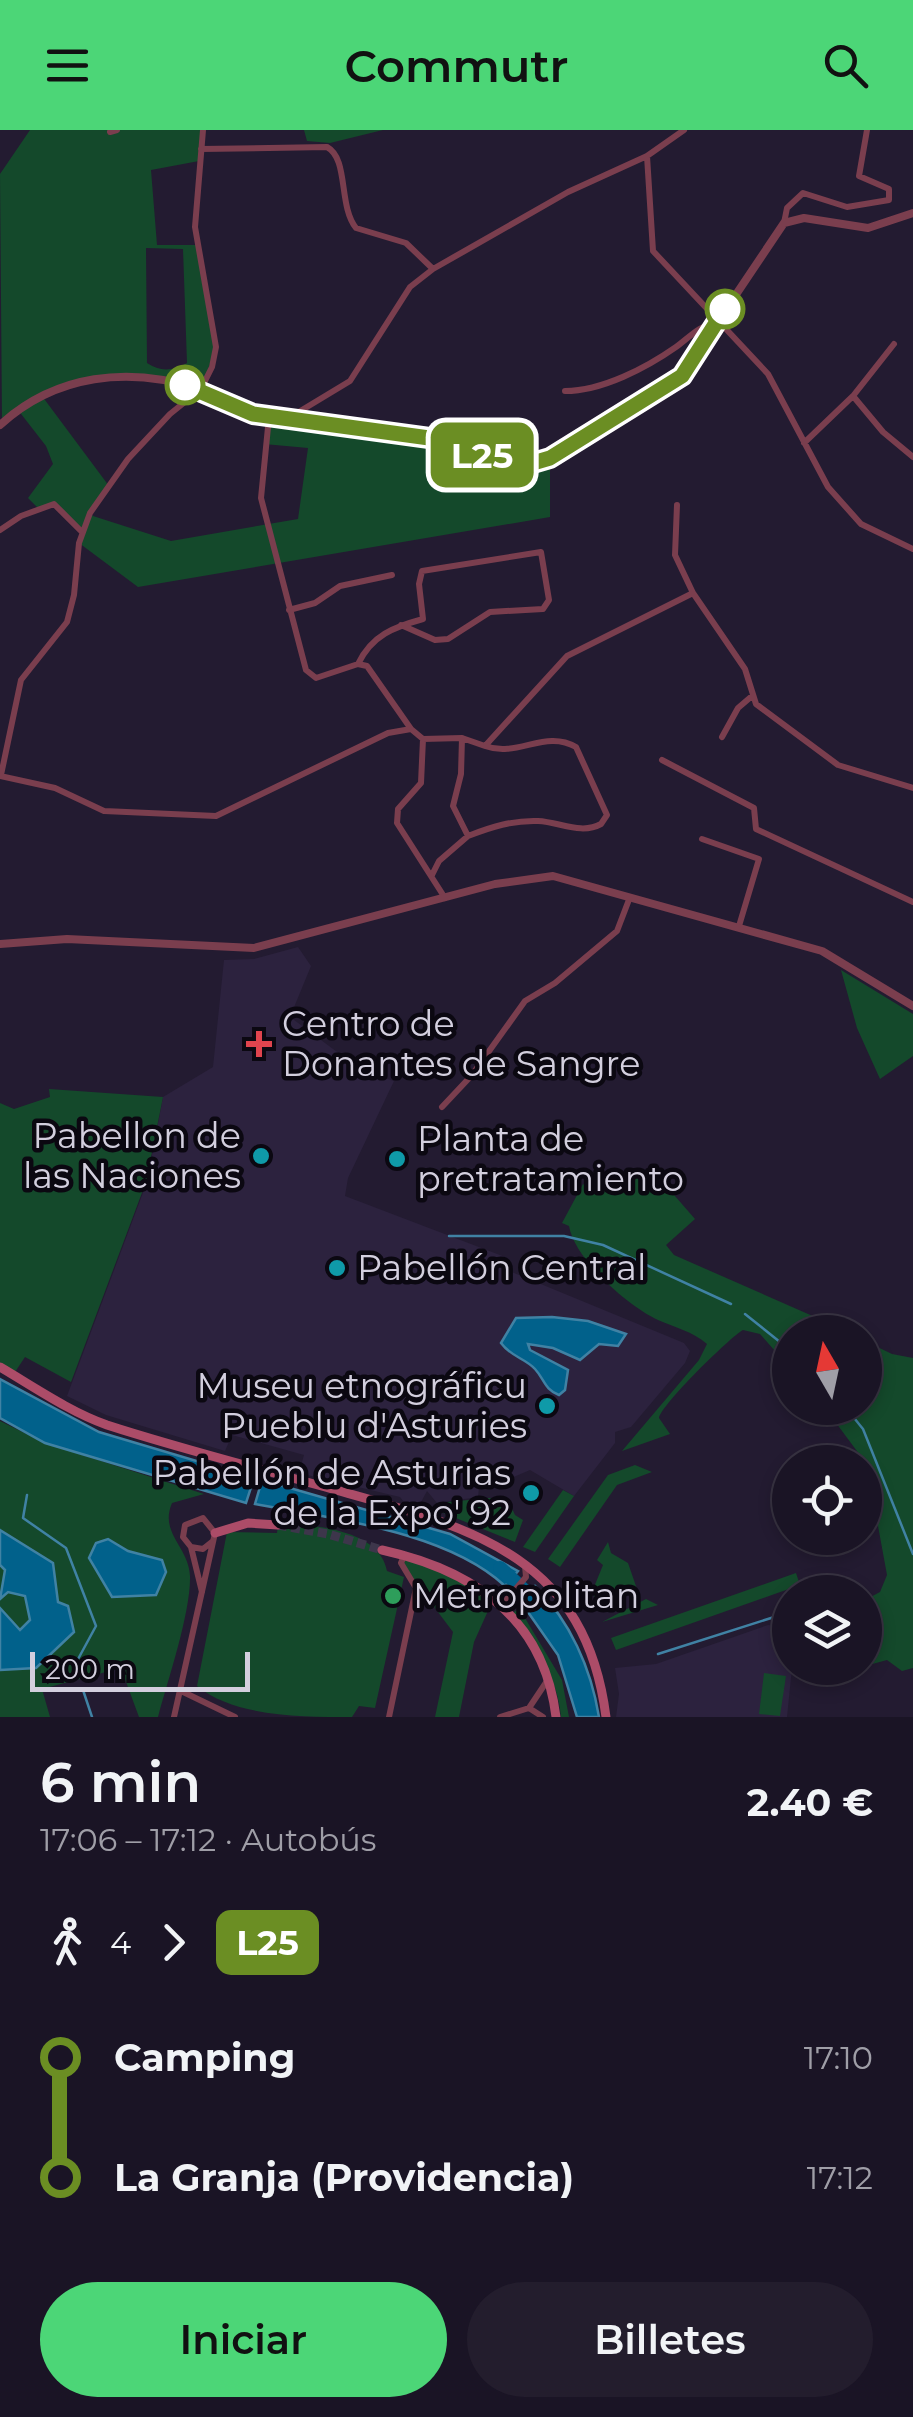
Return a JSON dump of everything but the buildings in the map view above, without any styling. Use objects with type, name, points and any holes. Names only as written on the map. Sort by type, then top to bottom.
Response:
[{"type":"main road","points":[[0,1367],[102,1423],[438,1519],[493,1541],[539,1576],[567,1609],[588,1645],[602,1684],[606,1717]]},
{"type":"main road","points":[[214,1537],[248,1523],[278,1525]]},
{"type":"main road","points":[[382,1550],[472,1580],[508,1612],[547,1678],[556,1717]]},
{"type":"street","points":[[203,130],[195,227],[216,347],[201,390],[170,414],[128,459],[82,532],[66,622],[21,680],[1,776],[55,788],[104,811],[216,816],[388,733],[411,729]]},
{"type":"street","points":[[293,420],[350,381],[410,288],[432,269],[568,192],[646,156],[684,130]]},
{"type":"street","points":[[1,424],[42,396],[88,379],[137,376],[201,390],[269,417],[444,440],[503,466],[528,466],[550,458],[682,376],[784,224],[787,208],[803,193],[847,208],[889,200],[889,189],[859,176],[867,130]]},
{"type":"street","points":[[201,149],[330,149],[339,162],[344,208],[356,228],[406,243],[432,269]]},
{"type":"street","points":[[646,156],[654,251],[768,374],[828,487],[860,524],[913,549]]},
{"type":"street","points":[[784,224],[804,218],[868,228],[913,214]]},
{"type":"street","points":[[566,390],[595,387],[634,370],[674,348],[703,325],[718,323]]},
{"type":"street","points":[[804,443],[854,396],[894,344]]},
{"type":"street","points":[[854,396],[884,432],[913,457]]},
{"type":"street","points":[[0,410],[1,424]]},
{"type":"street","points":[[269,417],[261,498],[310,677],[358,664],[374,670]]},
{"type":"street","points":[[0,530],[54,504],[82,532]]},
{"type":"street","points":[[677,505],[675,555],[694,593],[744,669],[752,696],[769,716],[838,765],[913,788]]},
{"type":"street","points":[[401,625],[426,635],[448,639],[490,612],[512,614],[548,606],[541,552],[422,572],[419,584],[426,635]]},
{"type":"street","points":[[289,610],[315,603],[340,586],[392,575]]},
{"type":"street","points":[[485,746],[567,656],[694,593]]},
{"type":"street","points":[[358,664],[386,630],[423,618]]},
{"type":"street","points":[[373,643],[374,670],[411,729],[424,740],[462,738],[514,750],[547,739],[570,743],[580,751],[607,815],[592,829],[513,822],[468,836],[440,861],[432,876]]},
{"type":"street","points":[[722,737],[738,708],[752,696]]},
{"type":"street","points":[[462,738],[461,774],[452,806],[468,836]]},
{"type":"street","points":[[424,740],[421,783],[396,815],[445,898]]},
{"type":"street","points":[[662,760],[754,808],[756,829],[913,902]]},
{"type":"street","points":[[702,840],[759,859],[739,926]]},
{"type":"street","points":[[0,944],[67,939],[254,948],[531,876],[553,876],[822,951],[913,1006]]},
{"type":"street","points":[[442,1107],[472,1075],[524,1001],[555,983],[617,930],[630,896]]},
{"type":"street","points":[[174,1717],[179,1690],[202,1593],[214,1537],[207,1519],[191,1519],[183,1533],[191,1547],[202,1593]]},
{"type":"street","points":[[191,1547],[203,1549],[214,1537]]},
{"type":"street","points":[[388,1717],[416,1588],[401,1564],[405,1555]]},
{"type":"street","points":[[525,1564],[526,1577]]},
{"type":"street","points":[[508,1612],[507,1599],[526,1577],[539,1576]]},
{"type":"street","points":[[500,1717],[529,1708],[542,1694],[547,1678]]},
{"type":"street","points":[[179,1690],[235,1717]]},
{"type":"street","points":[[529,1708],[543,1717]]},
{"type":"shaded area","points":[[298,947],[311,966],[290,1017],[364,1072],[394,1081],[348,1178],[345,1196],[505,1257],[502,1268],[684,1343],[690,1351],[685,1363],[631,1427],[615,1432],[615,1443],[574,1496],[530,1470],[509,1479],[480,1478],[478,1497],[437,1503],[427,1491],[420,1504],[404,1502],[400,1497],[299,1473],[304,1455],[232,1435],[225,1451],[106,1415],[67,1396],[147,1182],[163,1097],[213,1067],[224,960],[254,959]]},
{"type":"shaded area","points":[[772,1625],[772,1685],[790,1685],[787,1717],[616,1717],[619,1694],[615,1668],[656,1664]]},
{"type":"green space","points":[[30,130],[203,130],[199,161],[151,170],[157,245],[198,245],[216,347],[201,389],[115,375],[42,396],[109,486],[93,516],[171,541],[298,519],[308,448],[264,444],[269,417],[444,440],[503,466],[550,458],[550,517],[138,587],[79,543],[82,531],[58,505],[39,509],[28,498],[53,464],[46,446],[18,410],[2,423],[0,174]],"holes":[[[146,248],[183,249],[187,363],[162,369],[147,363]]]},
{"type":"green space","points":[[304,130],[383,130],[330,143],[307,141]]},
{"type":"green space","points":[[841,970],[913,1014],[913,1056],[880,1079],[857,1028]]},
{"type":"green space","points":[[49,1089],[163,1097],[146,1182],[71,1382],[25,1357],[13,1375],[0,1367],[0,1103],[14,1109],[50,1097]]},
{"type":"green space","points":[[638,1171],[660,1195],[668,1188],[695,1219],[666,1245],[674,1255],[810,1315],[772,1315],[772,1348],[760,1334],[743,1330],[697,1372],[663,1411],[659,1418],[670,1434],[622,1451],[699,1360],[707,1344],[658,1320],[618,1293],[592,1267],[569,1226],[562,1223],[583,1184],[592,1190],[600,1181],[616,1191]]},
{"type":"green space","points":[[882,1349],[913,1358],[913,1668],[902,1671],[887,1660],[882,1661],[882,1587],[887,1575],[882,1548],[882,1445],[852,1445],[838,1425],[882,1425]]},
{"type":"green space","points":[[0,1421],[45,1443],[204,1494],[172,1503],[169,1514],[190,1576],[187,1608],[158,1717],[139,1717],[122,1671],[117,1669],[42,1689],[50,1717],[0,1717]]},
{"type":"green space","points":[[635,1465],[652,1472],[617,1485],[560,1567],[548,1559],[608,1475]]},
{"type":"green space","points":[[563,1490],[574,1496],[535,1552],[523,1547]]},
{"type":"green space","points":[[508,1500],[515,1515],[523,1520],[515,1542],[436,1510],[437,1503]]},
{"type":"green space","points":[[278,1524],[326,1528],[359,1538],[382,1557],[387,1571],[404,1577],[375,1708],[359,1706],[352,1717],[270,1713],[230,1704],[197,1686],[227,1532],[277,1533]]},
{"type":"green space","points":[[608,1542],[611,1553],[628,1563],[637,1589],[601,1611],[592,1592],[603,1565],[597,1560]]},
{"type":"green space","points":[[405,1555],[450,1571],[492,1602],[474,1642],[459,1717],[435,1717],[453,1632],[401,1563]]},
{"type":"green space","points":[[772,1581],[772,1595],[616,1650],[611,1638]]},
{"type":"green space","points":[[646,1599],[658,1605],[602,1622]]},
{"type":"green space","points":[[519,1608],[562,1680],[569,1717],[561,1717],[550,1675],[513,1613]]},
{"type":"green space","points":[[764,1673],[772,1674],[772,1685],[785,1685],[780,1716],[759,1714]]},
{"type":"water","points":[[516,1318],[588,1321],[626,1334],[618,1346],[599,1344],[580,1360],[553,1348],[528,1344],[530,1350],[568,1370],[565,1390],[559,1395],[547,1387],[531,1365],[501,1343]]},
{"type":"water","points":[[0,1379],[99,1432],[254,1478],[246,1503],[45,1443],[0,1418]]},
{"type":"water","points":[[262,1480],[450,1534],[518,1571],[505,1586],[480,1567],[420,1540],[352,1522],[255,1504]]},
{"type":"water","points":[[0,1530],[53,1563],[58,1602],[68,1606],[74,1632],[36,1668],[0,1670],[0,1608],[20,1630],[30,1620],[25,1596],[8,1592],[0,1599],[5,1570],[0,1565]]},
{"type":"water","points":[[108,1539],[128,1551],[162,1560],[166,1572],[156,1595],[112,1597],[89,1558],[96,1543]]},
{"type":"water","points":[[535,1586],[559,1614],[577,1646],[591,1681],[599,1717],[577,1717],[558,1655],[521,1602]]},
{"type":"waterway","points":[[449,1236],[564,1236],[603,1245],[731,1304]]},
{"type":"waterway","points":[[745,1314],[772,1336]]},
{"type":"waterway","points":[[860,1425],[913,1554]]},
{"type":"waterway","points":[[27,1495],[23,1518],[66,1548],[96,1626],[77,1661],[78,1673]]},
{"type":"waterway","points":[[500,1568],[539,1604]]},
{"type":"waterway","points":[[658,1654],[772,1618]]},
{"type":"waterway","points":[[83,1690],[92,1717]]},
{"type":"tunnel","points":[[278,1525],[382,1550]]},
{"type":"bus line","name":"L25","points":[[185,385],[253,414],[444,440],[516,468],[550,458],[682,376],[725,309]]},
{"type":"place","name":"Centro de Donantes de Sangre","points":[[259,1044]]},
{"type":"place","name":"Pabellon de las Naciones","points":[[261,1156]]},
{"type":"place","name":"Planta de pretratamiento","points":[[397,1159]]},
{"type":"place","name":"Pabellón Central","points":[[337,1268]]},
{"type":"place","name":"Museu etnográficu Pueblu d'Asturies","points":[[547,1406]]},
{"type":"place","name":"Pabellón de Asturias de la Expo' 92","points":[[531,1493]]},
{"type":"place","name":"Metropolitan","points":[[393,1596]]}]
